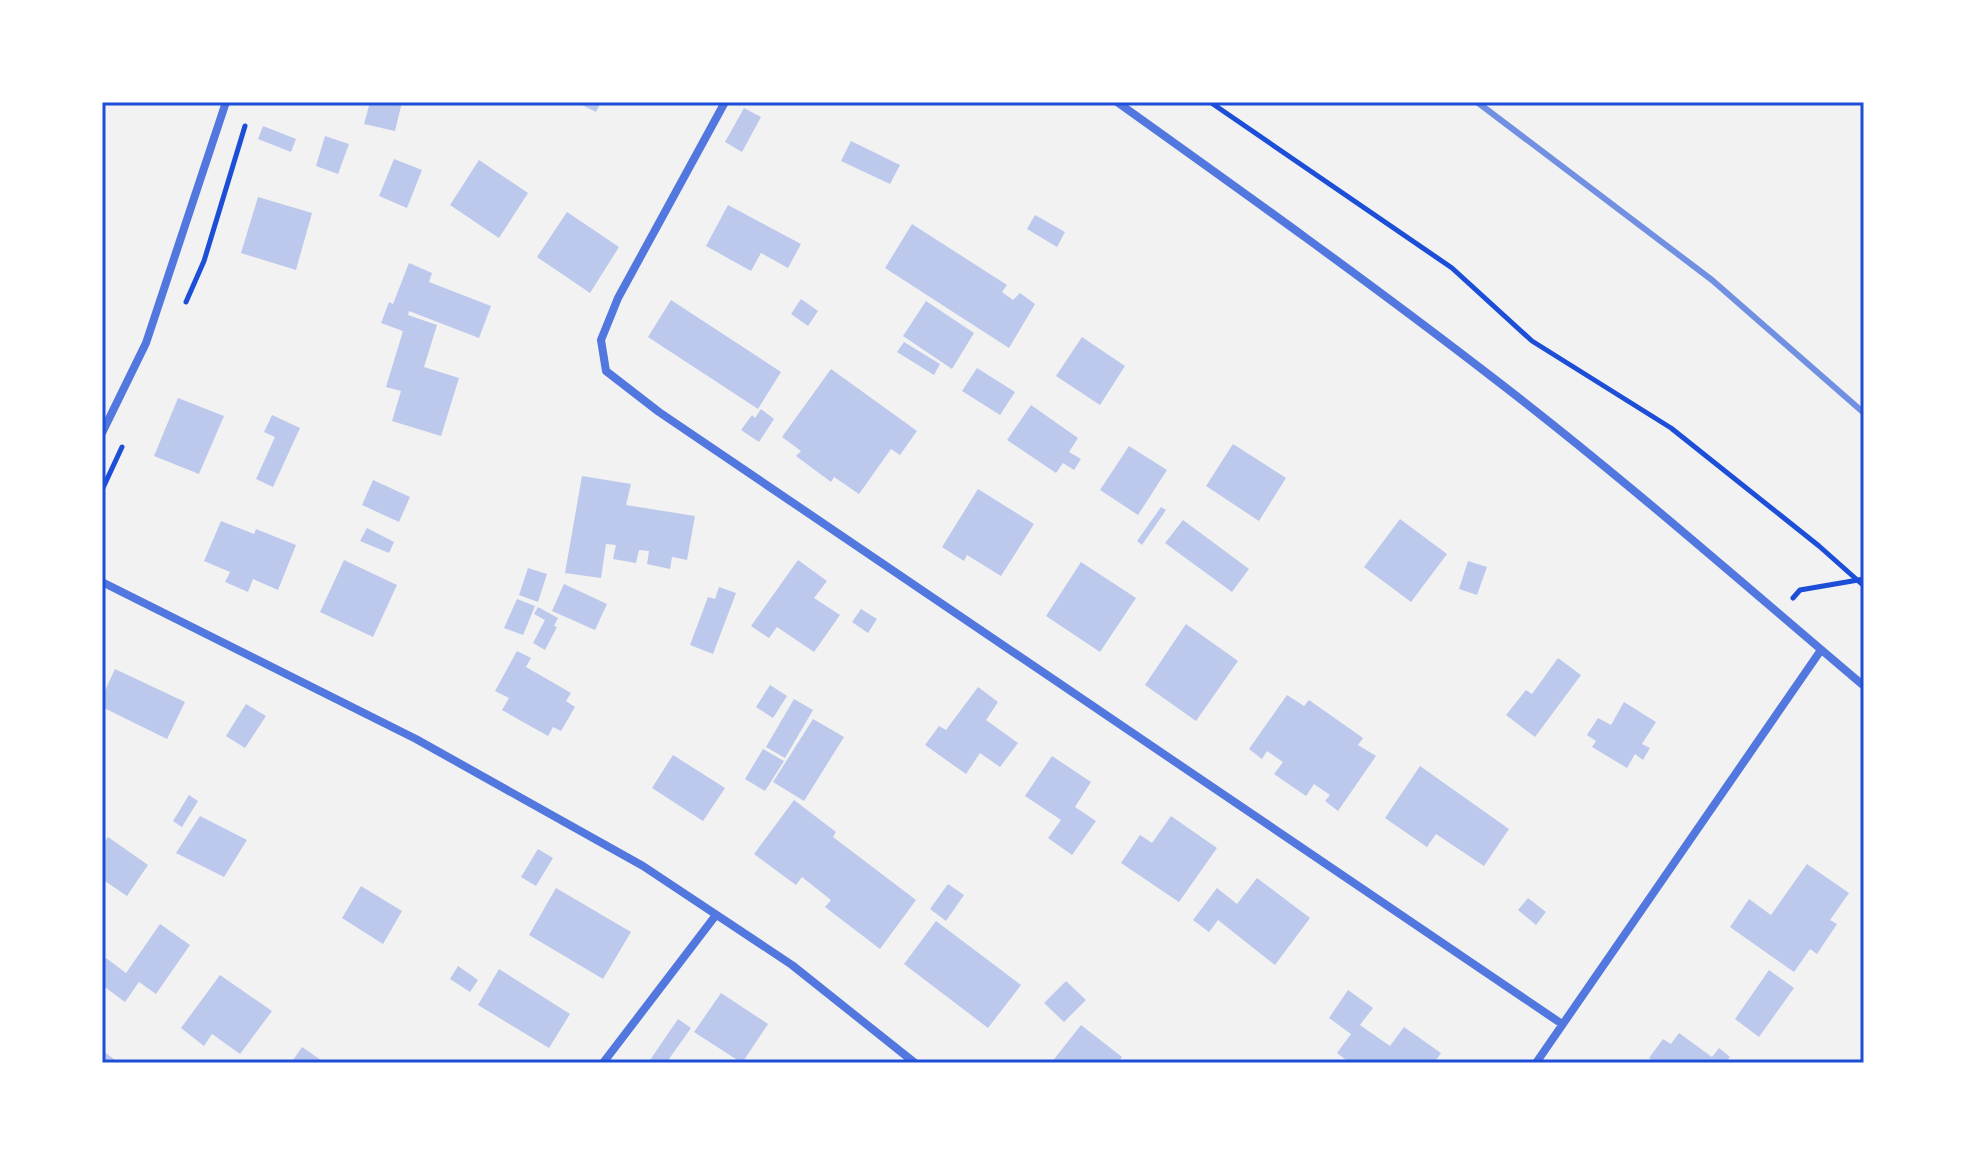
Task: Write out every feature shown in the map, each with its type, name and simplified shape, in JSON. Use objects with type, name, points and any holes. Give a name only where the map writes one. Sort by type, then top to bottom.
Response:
[{"type":"street","points":[[102,433],[146,343],[226,102]]},
{"type":"street","points":[[725,102],[618,298],[601,340],[606,371],[659,412],[1562,1024]]},
{"type":"street","points":[[1117,102],[1269,210],[1493,378],[1637,494],[1864,686]]},
{"type":"street","points":[[102,582],[416,739],[643,866],[792,965],[915,1063]]},
{"type":"street","points":[[1536,1063],[1821,650]]},
{"type":"street","points":[[603,1063],[716,915]]},
{"type":"path","points":[[1210,102],[1452,268],[1532,341],[1671,428],[1861,580],[1864,586]]},
{"type":"path","points":[[1781,615],[1800,590],[1861,580]]},
{"type":"building","points":[[370,102],[402,102],[395,131],[364,124]]},
{"type":"building","points":[[576,102],[601,102],[596,112]]},
{"type":"building","points":[[744,108],[761,117],[742,152],[725,142]]},
{"type":"building","points":[[263,126],[296,139],[291,152],[258,139]]},
{"type":"building","points":[[325,136],[349,144],[338,174],[316,166]]},
{"type":"building","points":[[851,141],[900,165],[890,184],[841,161]]},
{"type":"building","points":[[394,159],[422,170],[407,208],[379,196]]},
{"type":"building","points":[[479,160],[528,193],[499,238],[450,205]]},
{"type":"building","points":[[258,197],[312,213],[296,270],[241,253]]},
{"type":"building","points":[[728,205],[801,244],[788,268],[761,253],[751,271],[706,246]]},
{"type":"building","points":[[567,212],[619,247],[590,293],[537,257]]},
{"type":"building","points":[[1035,215],[1065,232],[1057,247],[1027,229]]},
{"type":"building","points":[[912,224],[1007,285],[1002,292],[1013,300],[1020,293],[1035,304],[1009,348],[885,268]]},
{"type":"building","points":[[409,263],[432,273],[429,282],[491,306],[479,338],[409,311],[408,315],[437,325],[424,367],[459,378],[441,436],[392,421],[401,391],[386,387],[403,331],[381,323],[389,302],[393,304]]},
{"type":"building","points":[[801,299],[818,311],[808,326],[791,314]]},
{"type":"building","points":[[671,300],[781,372],[758,409],[648,337]]},
{"type":"building","points":[[926,301],[974,333],[952,369],[903,336]]},
{"type":"building","points":[[1082,337],[1125,366],[1100,405],[1056,376]]},
{"type":"building","points":[[904,342],[940,364],[934,375],[897,352]]},
{"type":"building","points":[[977,368],[1015,392],[1000,415],[962,391]]},
{"type":"building","points":[[831,369],[917,431],[900,455],[891,449],[859,494],[834,477],[831,482],[796,456],[801,451],[782,437]]},
{"type":"building","points":[[178,398],[224,416],[199,474],[154,456]]},
{"type":"building","points":[[1031,405],[1078,438],[1069,452],[1081,459],[1074,470],[1063,463],[1056,473],[1007,440]]},
{"type":"building","points":[[761,409],[774,419],[759,442],[741,430]]},
{"type":"building","points":[[272,415],[300,428],[273,487],[256,479],[275,437],[264,432]]},
{"type":"building","points":[[1233,444],[1286,478],[1259,521],[1206,486]]},
{"type":"building","points":[[1129,446],[1167,470],[1138,515],[1100,490]]},
{"type":"building","points":[[582,476],[631,484],[626,505],[695,516],[687,560],[672,557],[670,569],[647,564],[649,551],[639,550],[636,563],[613,559],[616,545],[606,544],[601,578],[565,573]]},
{"type":"building","points":[[373,480],[410,497],[399,522],[362,505]]},
{"type":"building","points":[[978,489],[1034,524],[1001,576],[967,555],[964,561],[942,547]]},
{"type":"building","points":[[1161,507],[1166,510],[1142,545],[1137,541]]},
{"type":"building","points":[[1400,519],[1447,554],[1411,602],[1364,567]]},
{"type":"building","points":[[1183,520],[1249,569],[1232,592],[1165,543]]},
{"type":"building","points":[[221,521],[254,534],[256,529],[296,545],[278,590],[253,579],[248,592],[225,582],[230,572],[204,561]]},
{"type":"building","points":[[367,528],[394,542],[389,553],[360,541]]},
{"type":"building","points":[[344,560],[397,585],[373,637],[320,612]]},
{"type":"building","points":[[798,560],[827,581],[814,598],[840,615],[814,652],[777,627],[769,638],[751,626]]},
{"type":"building","points":[[1468,561],[1487,567],[1477,595],[1459,589]]},
{"type":"building","points":[[1081,562],[1136,598],[1100,652],[1046,616]]},
{"type":"building","points":[[528,568],[547,574],[538,602],[519,595]]},
{"type":"building","points":[[564,584],[607,604],[595,630],[552,611]]},
{"type":"building","points":[[719,587],[736,593],[713,654],[690,645],[708,597],[715,599]]},
{"type":"building","points":[[517,599],[535,606],[523,635],[504,628]]},
{"type":"building","points":[[538,607],[558,618],[554,626],[557,627],[545,650],[533,643],[545,620],[534,614]]},
{"type":"building","points":[[861,609],[877,619],[868,633],[852,622]]},
{"type":"building","points":[[1186,624],[1238,661],[1196,721],[1145,685]]},
{"type":"building","points":[[517,651],[531,658],[526,667],[571,693],[566,701],[575,707],[561,731],[553,727],[548,736],[502,710],[509,698],[495,691]]},
{"type":"building","points":[[1558,658],[1581,675],[1535,737],[1506,715],[1526,690],[1532,694]]},
{"type":"building","points":[[115,669],[185,702],[167,739],[102,707],[102,697]]},
{"type":"building","points":[[770,685],[787,696],[773,718],[756,707]]},
{"type":"building","points":[[978,687],[998,702],[986,720],[1018,743],[1000,767],[980,753],[966,774],[925,745],[939,726],[946,730]]},
{"type":"building","points":[[1287,695],[1304,706],[1309,700],[1363,738],[1358,745],[1376,756],[1338,811],[1325,801],[1330,795],[1314,784],[1306,796],[1274,774],[1283,762],[1267,751],[1262,759],[1249,749]]},
{"type":"building","points":[[794,699],[813,710],[785,758],[766,747]]},
{"type":"building","points":[[1624,702],[1656,722],[1642,744],[1650,748],[1643,760],[1635,754],[1627,768],[1592,747],[1596,741],[1587,735],[1598,718],[1611,725]]},
{"type":"building","points":[[246,704],[266,716],[245,748],[226,736]]},
{"type":"building","points":[[813,719],[844,737],[804,801],[773,782]]},
{"type":"building","points":[[763,749],[784,761],[765,791],[745,779]]},
{"type":"building","points":[[673,755],[725,788],[703,821],[652,788]]},
{"type":"building","points":[[1052,756],[1091,782],[1075,807],[1096,821],[1072,855],[1048,838],[1061,820],[1025,796]]},
{"type":"building","points":[[1420,766],[1509,829],[1484,866],[1436,834],[1427,847],[1385,818]]},
{"type":"building","points":[[189,795],[198,801],[182,827],[173,821]]},
{"type":"building","points":[[794,800],[836,832],[833,837],[916,900],[880,949],[825,907],[831,900],[802,877],[796,885],[754,854]]},
{"type":"building","points":[[200,816],[247,840],[224,877],[176,853]]},
{"type":"building","points":[[1171,816],[1217,848],[1179,902],[1121,863],[1140,835],[1152,843]]},
{"type":"building","points":[[108,837],[148,865],[127,896],[102,879],[102,846]]},
{"type":"building","points":[[538,849],[553,858],[536,886],[521,877]]},
{"type":"building","points":[[1807,864],[1849,893],[1830,920],[1837,924],[1817,954],[1810,949],[1794,972],[1730,927],[1749,899],[1771,915]]},
{"type":"building","points":[[1257,878],[1310,918],[1275,965],[1218,920],[1209,932],[1193,920],[1217,888],[1237,904]]},
{"type":"building","points":[[948,884],[964,895],[946,921],[930,909]]},
{"type":"building","points":[[361,886],[402,911],[383,944],[342,918]]},
{"type":"building","points":[[556,888],[631,932],[603,979],[529,935]]},
{"type":"building","points":[[1528,898],[1546,912],[1536,925],[1518,910]]},
{"type":"building","points":[[936,921],[1021,985],[988,1028],[904,964]]},
{"type":"building","points":[[160,924],[190,945],[156,994],[139,982],[125,1002],[102,985],[102,963],[106,958],[126,973]]},
{"type":"building","points":[[458,966],[478,980],[470,992],[450,979]]},
{"type":"building","points":[[499,969],[570,1014],[549,1048],[478,1005]]},
{"type":"building","points":[[1769,970],[1794,988],[1759,1037],[1735,1019]]},
{"type":"building","points":[[220,975],[272,1011],[240,1054],[212,1034],[204,1046],[181,1028]]},
{"type":"building","points":[[1066,981],[1086,1000],[1064,1022],[1044,1003]]},
{"type":"building","points":[[1348,990],[1373,1008],[1360,1025],[1390,1046],[1404,1027],[1441,1053],[1434,1063],[1350,1063],[1337,1053],[1351,1034],[1329,1018]]},
{"type":"building","points":[[721,993],[768,1024],[742,1063],[694,1032]]},
{"type":"building","points":[[678,1019],[691,1028],[669,1059],[675,1063],[648,1063]]},
{"type":"building","points":[[1081,1025],[1122,1057],[1118,1063],[1051,1063]]},
{"type":"building","points":[[1679,1033],[1712,1057],[1719,1048],[1730,1057],[1725,1063],[1655,1063],[1649,1058],[1663,1039],[1671,1044]]},
{"type":"building","points":[[302,1047],[325,1063],[291,1063]]},
{"type":"building","points":[[102,1050],[119,1063],[102,1063]]},
{"type":"railway","points":[[1477,102],[1712,280],[1864,413]]}]
